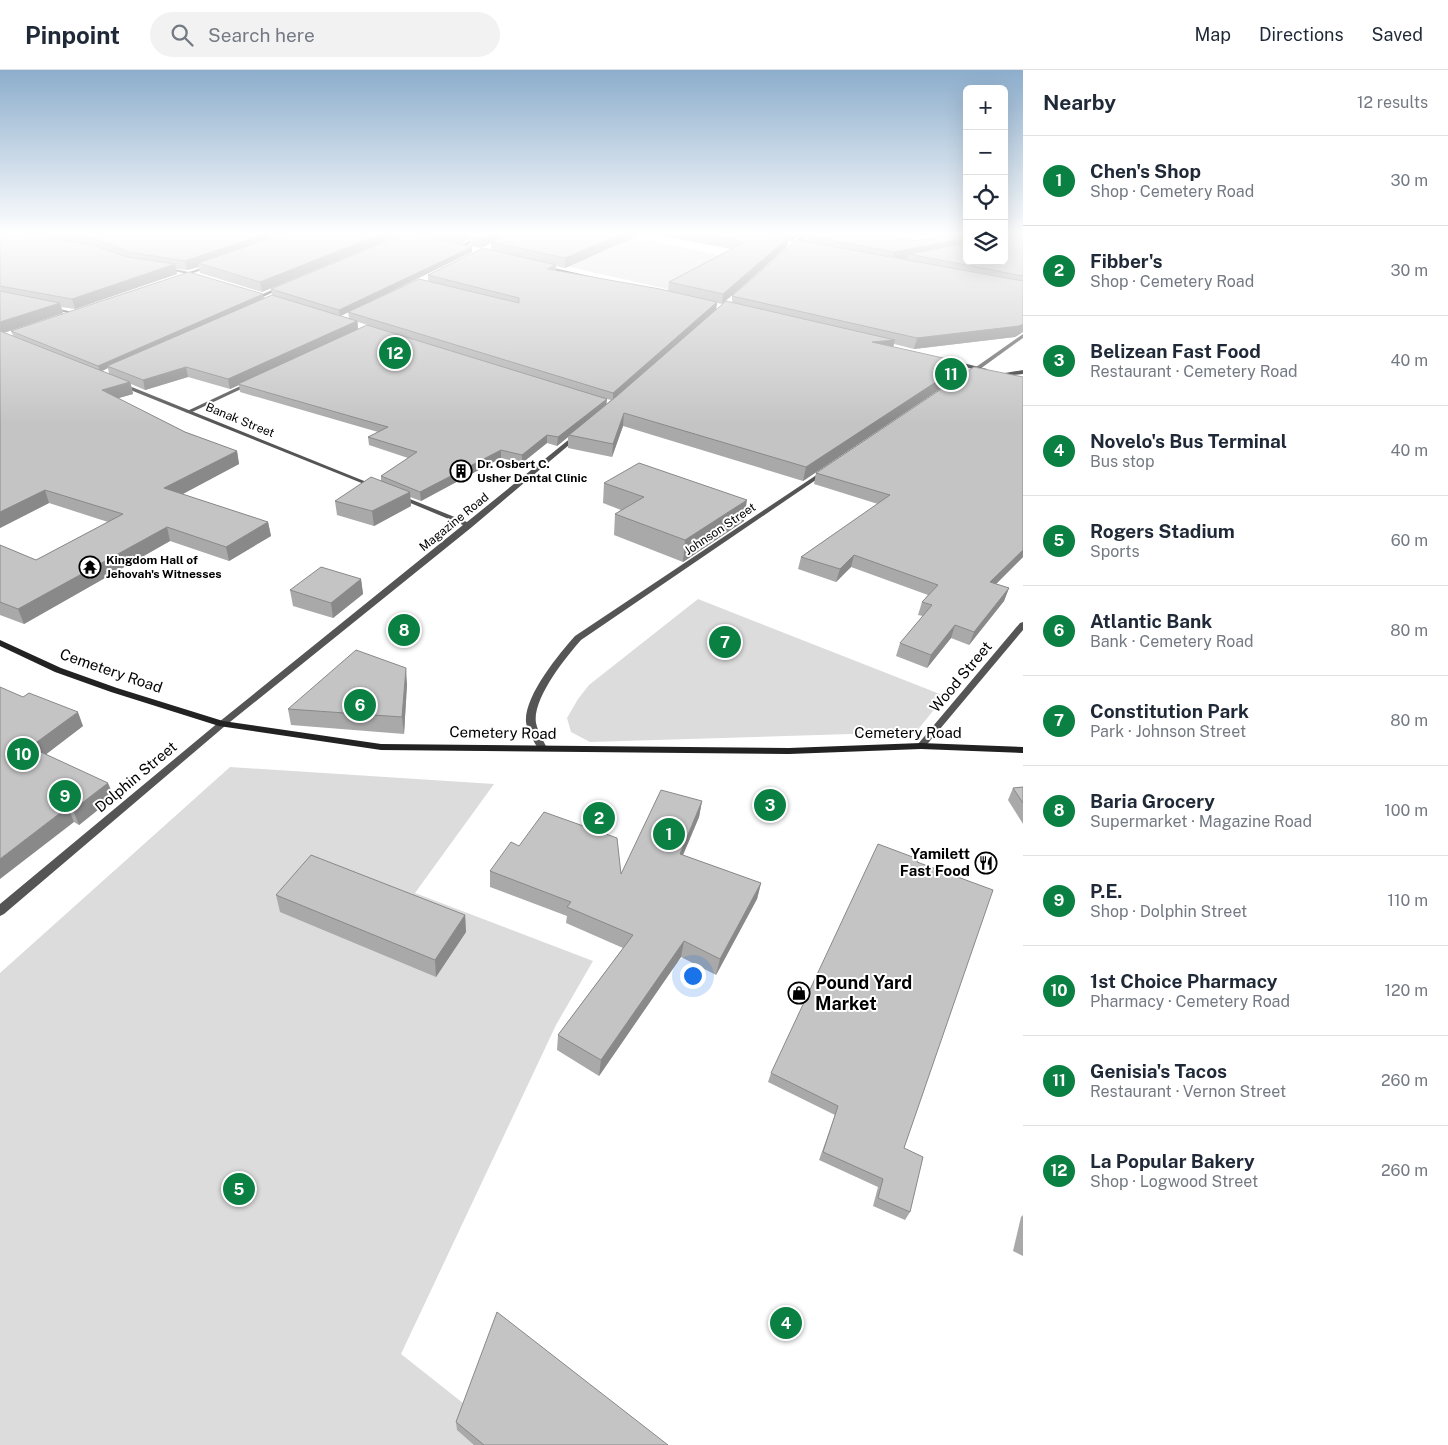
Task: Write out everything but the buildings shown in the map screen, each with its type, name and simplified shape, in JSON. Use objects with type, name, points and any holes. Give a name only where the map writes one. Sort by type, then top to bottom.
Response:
[{"type":"main road","points":[[940,360],[1023,378]]},
{"type":"main road","points":[[1002,374],[1023,372]]},
{"type":"main road","name":"Cemetery Road","points":[[0,643],[58,670],[222,724],[381,747],[789,751],[921,746],[1023,750]]},
{"type":"street","points":[[262,296],[273,299]]},
{"type":"street","points":[[46,307],[74,313]]},
{"type":"street","points":[[65,316],[83,310]]},
{"type":"street","points":[[966,377],[1023,336]]},
{"type":"street","points":[[188,412],[260,378]]},
{"type":"street","name":"Banak Street","points":[[116,382],[380,489]]},
{"type":"street","name":"Magazine Road","points":[[222,724],[584,430]]},
{"type":"street","name":"Johnson Street","points":[[542,748],[531,720],[542,687],[561,658],[578,638],[834,466]]},
{"type":"street","points":[[389,492],[468,525]]},
{"type":"street","name":"Wood Street","points":[[921,746],[1023,625]]},
{"type":"street","name":"Dolphin Street","points":[[0,911],[222,724]]},
{"type":"shaded area","points":[[698,599],[945,696],[916,732],[590,742],[571,732],[567,718],[589,685]]},
{"type":"shaded area","points":[[230,767],[494,784],[415,893],[593,961],[556,1025],[401,1354],[516,1445],[0,1445],[0,973]]},
{"type":"place","name":"La Popular Bakery","points":[[395,353]]},
{"type":"place","name":"Genisia's Tacos","points":[[951,374]]},
{"type":"place","name":"Dr. Osbert C. Usher Dental Clinic","points":[[461,471]]},
{"type":"place","name":"Kingdom Hall of Jehovah's Witnesses","points":[[90,567]]},
{"type":"place","name":"Baria Grocery","points":[[404,630]]},
{"type":"place","name":"Constitution Park","points":[[725,642]]},
{"type":"place","name":"Atlantic Bank","points":[[360,705]]},
{"type":"place","name":"1st Choice Pharmacy","points":[[23,754]]},
{"type":"place","name":"P.E.","points":[[65,796]]},
{"type":"place","name":"Belizean Fast Food","points":[[770,805]]},
{"type":"place","name":"Fibber's","points":[[599,818]]},
{"type":"place","name":"Chen's Shop","points":[[669,834]]},
{"type":"place","name":"Yamilett Fast Food","points":[[986,863]]},
{"type":"place","name":"Pound Yard Market","points":[[799,993]]},
{"type":"place","name":"Rogers Stadium","points":[[239,1189]]},
{"type":"place","name":"Novelo's Bus Terminal","points":[[786,1323]]}]
